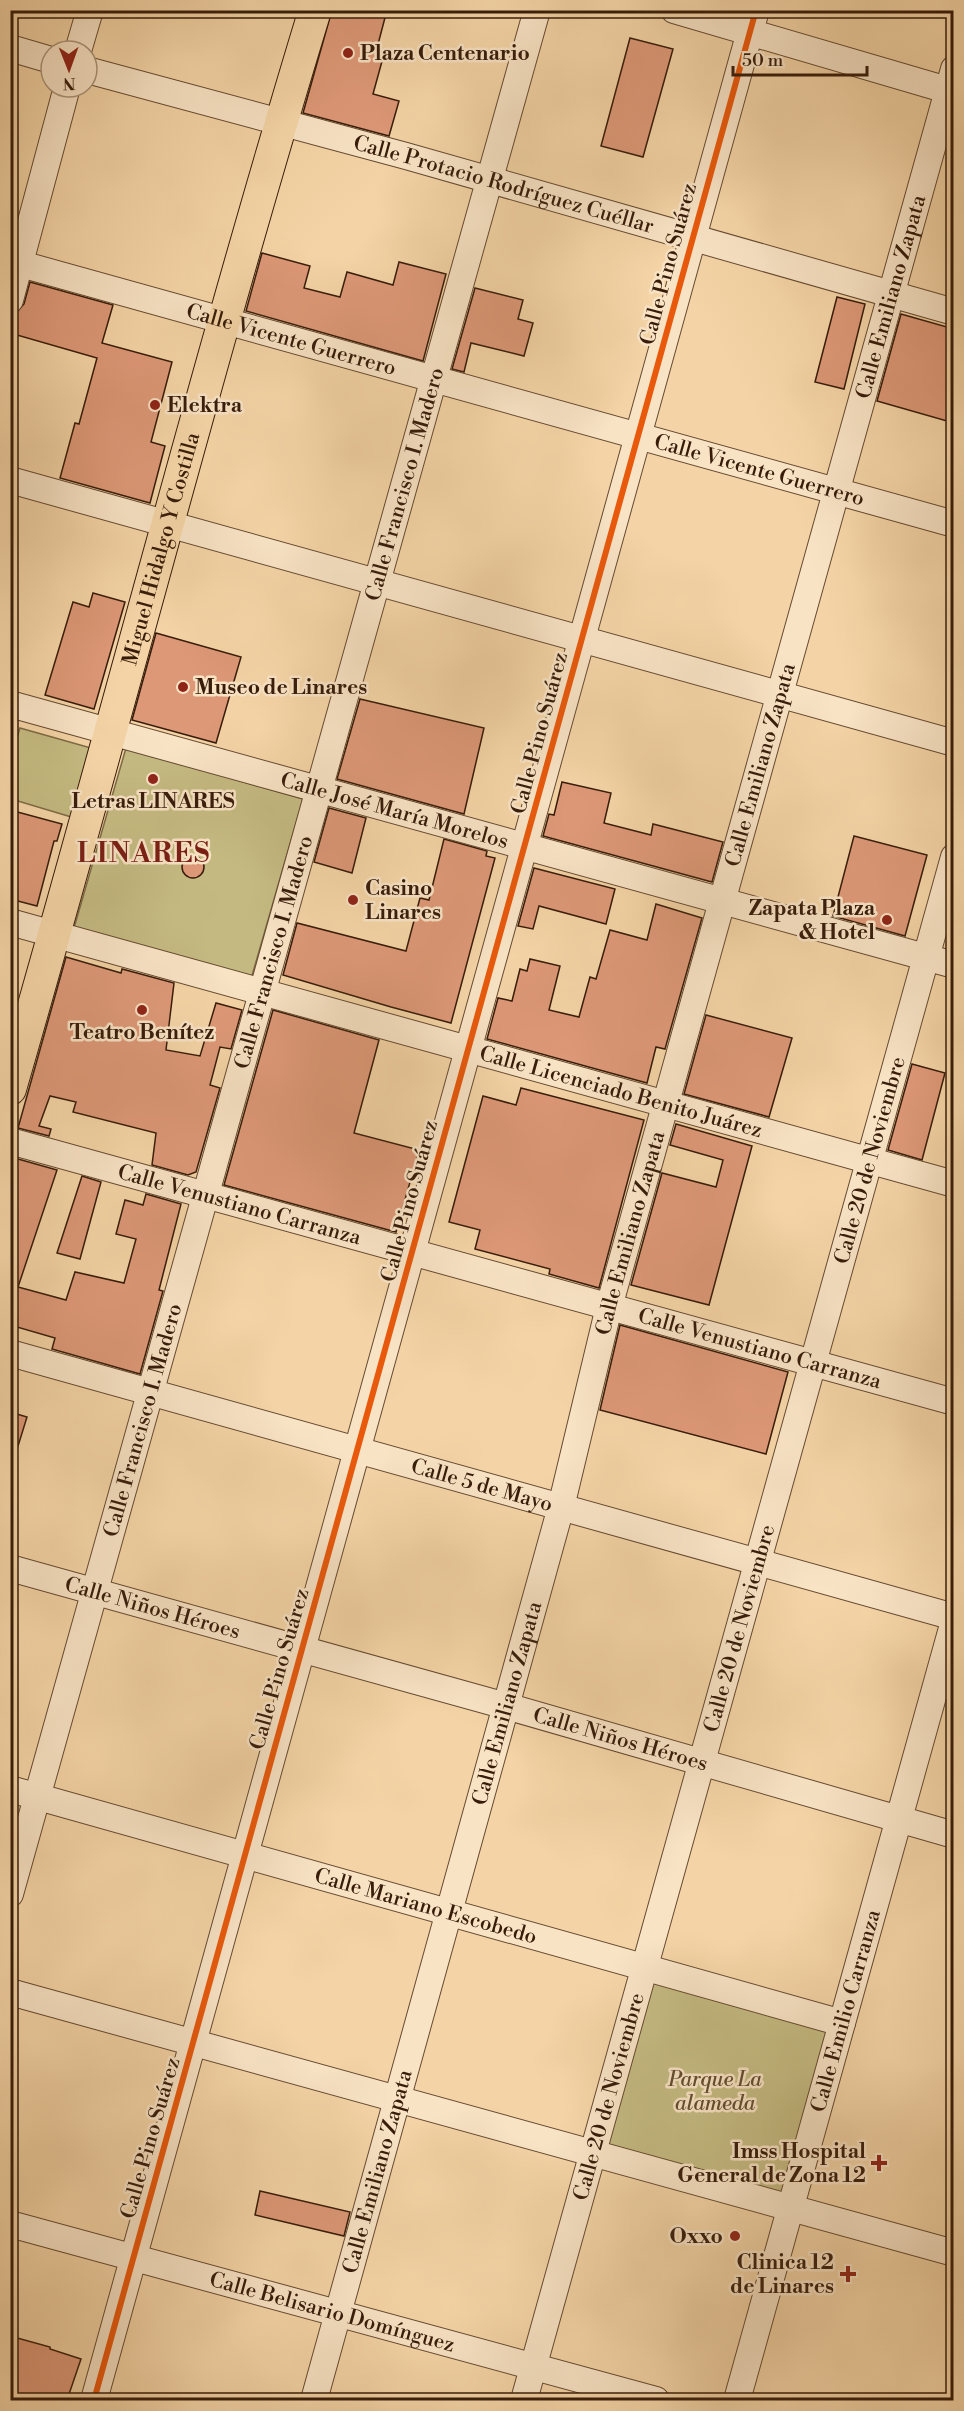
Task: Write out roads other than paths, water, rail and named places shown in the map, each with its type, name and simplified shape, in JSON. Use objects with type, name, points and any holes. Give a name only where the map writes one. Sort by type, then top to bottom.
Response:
[{"type":"main road","name":"Miguel Hidalgo Y Costilla","points":[[10,1089],[112,733],[224,322],[315,10]]},
{"type":"street","points":[[82,39],[90,10]]},
{"type":"street","name":"Calle Francisco I. Madero","points":[[10,1894],[537,10]]},
{"type":"street","points":[[674,10],[753,21],[952,84]]},
{"type":"street","name":"Calle Pino Suárez","points":[[94,2400],[753,21]]},
{"type":"street","points":[[10,48],[39,56]]},
{"type":"street","name":"Calle Protacio Rodríguez Cuéllar","points":[[99,73],[489,179],[954,312]]},
{"type":"street","name":"Calle Emiliano Zapata","points":[[315,2400],[561,1507],[609,1307],[779,693],[952,84]]},
{"type":"street","points":[[10,300],[16,263],[64,99]]},
{"type":"street","name":"Calle Vicente Guerrero","points":[[16,263],[954,524]]},
{"type":"street","points":[[10,480],[954,743]]},
{"type":"street","name":"Calle José María Morelos","points":[[10,704],[954,965]]},
{"type":"street","name":"Calle 20 de Noviembre","points":[[524,2400],[954,857]]},
{"type":"street","name":"Calle Licenciado Benito Juárez","points":[[10,922],[954,1184]]},
{"type":"street","name":"Calle Venustiano Carranza","points":[[10,1141],[954,1402]]},
{"type":"street","name":"Calle 5 de Mayo","points":[[10,1353],[954,1619]]},
{"type":"street","name":"Calle Niños Héroes","points":[[10,1568],[302,1648],[954,1835]]},
{"type":"street","name":"Calle Emilio Carranza","points":[[736,2400],[954,1619]]},
{"type":"street","name":"Calle Mariano Escobedo","points":[[10,1789],[842,2022]]},
{"type":"street","points":[[10,1992],[954,2253]]},
{"type":"street","name":"Calle Belisario Domínguez","points":[[10,2224],[656,2400]]},
{"type":"place","name":"Plaza Centenario","points":[[348,53]]},
{"type":"place","name":"Elektra","points":[[155,405]]},
{"type":"place","name":"Museo de Linares","points":[[183,687]]},
{"type":"place","name":"Letras LINARES","points":[[153,779]]},
{"type":"place","name":"Casino Linares","points":[[353,900]]},
{"type":"place","name":"Zapata Plaza & Hotel","points":[[887,920]]},
{"type":"place","name":"Teatro Benítez","points":[[142,1010]]},
{"type":"place","name":"Imss Hospital General de Zona 12","points":[[879,2163]]},
{"type":"place","name":"Oxxo","points":[[735,2236]]},
{"type":"place","name":"Clinica 12 de Linares","points":[[848,2274]]},
{"type":"district","name":"LINARES","points":[[144,853]]},
{"type":"park label","name":"Parque La alameda","points":[[715,2091]]}]
